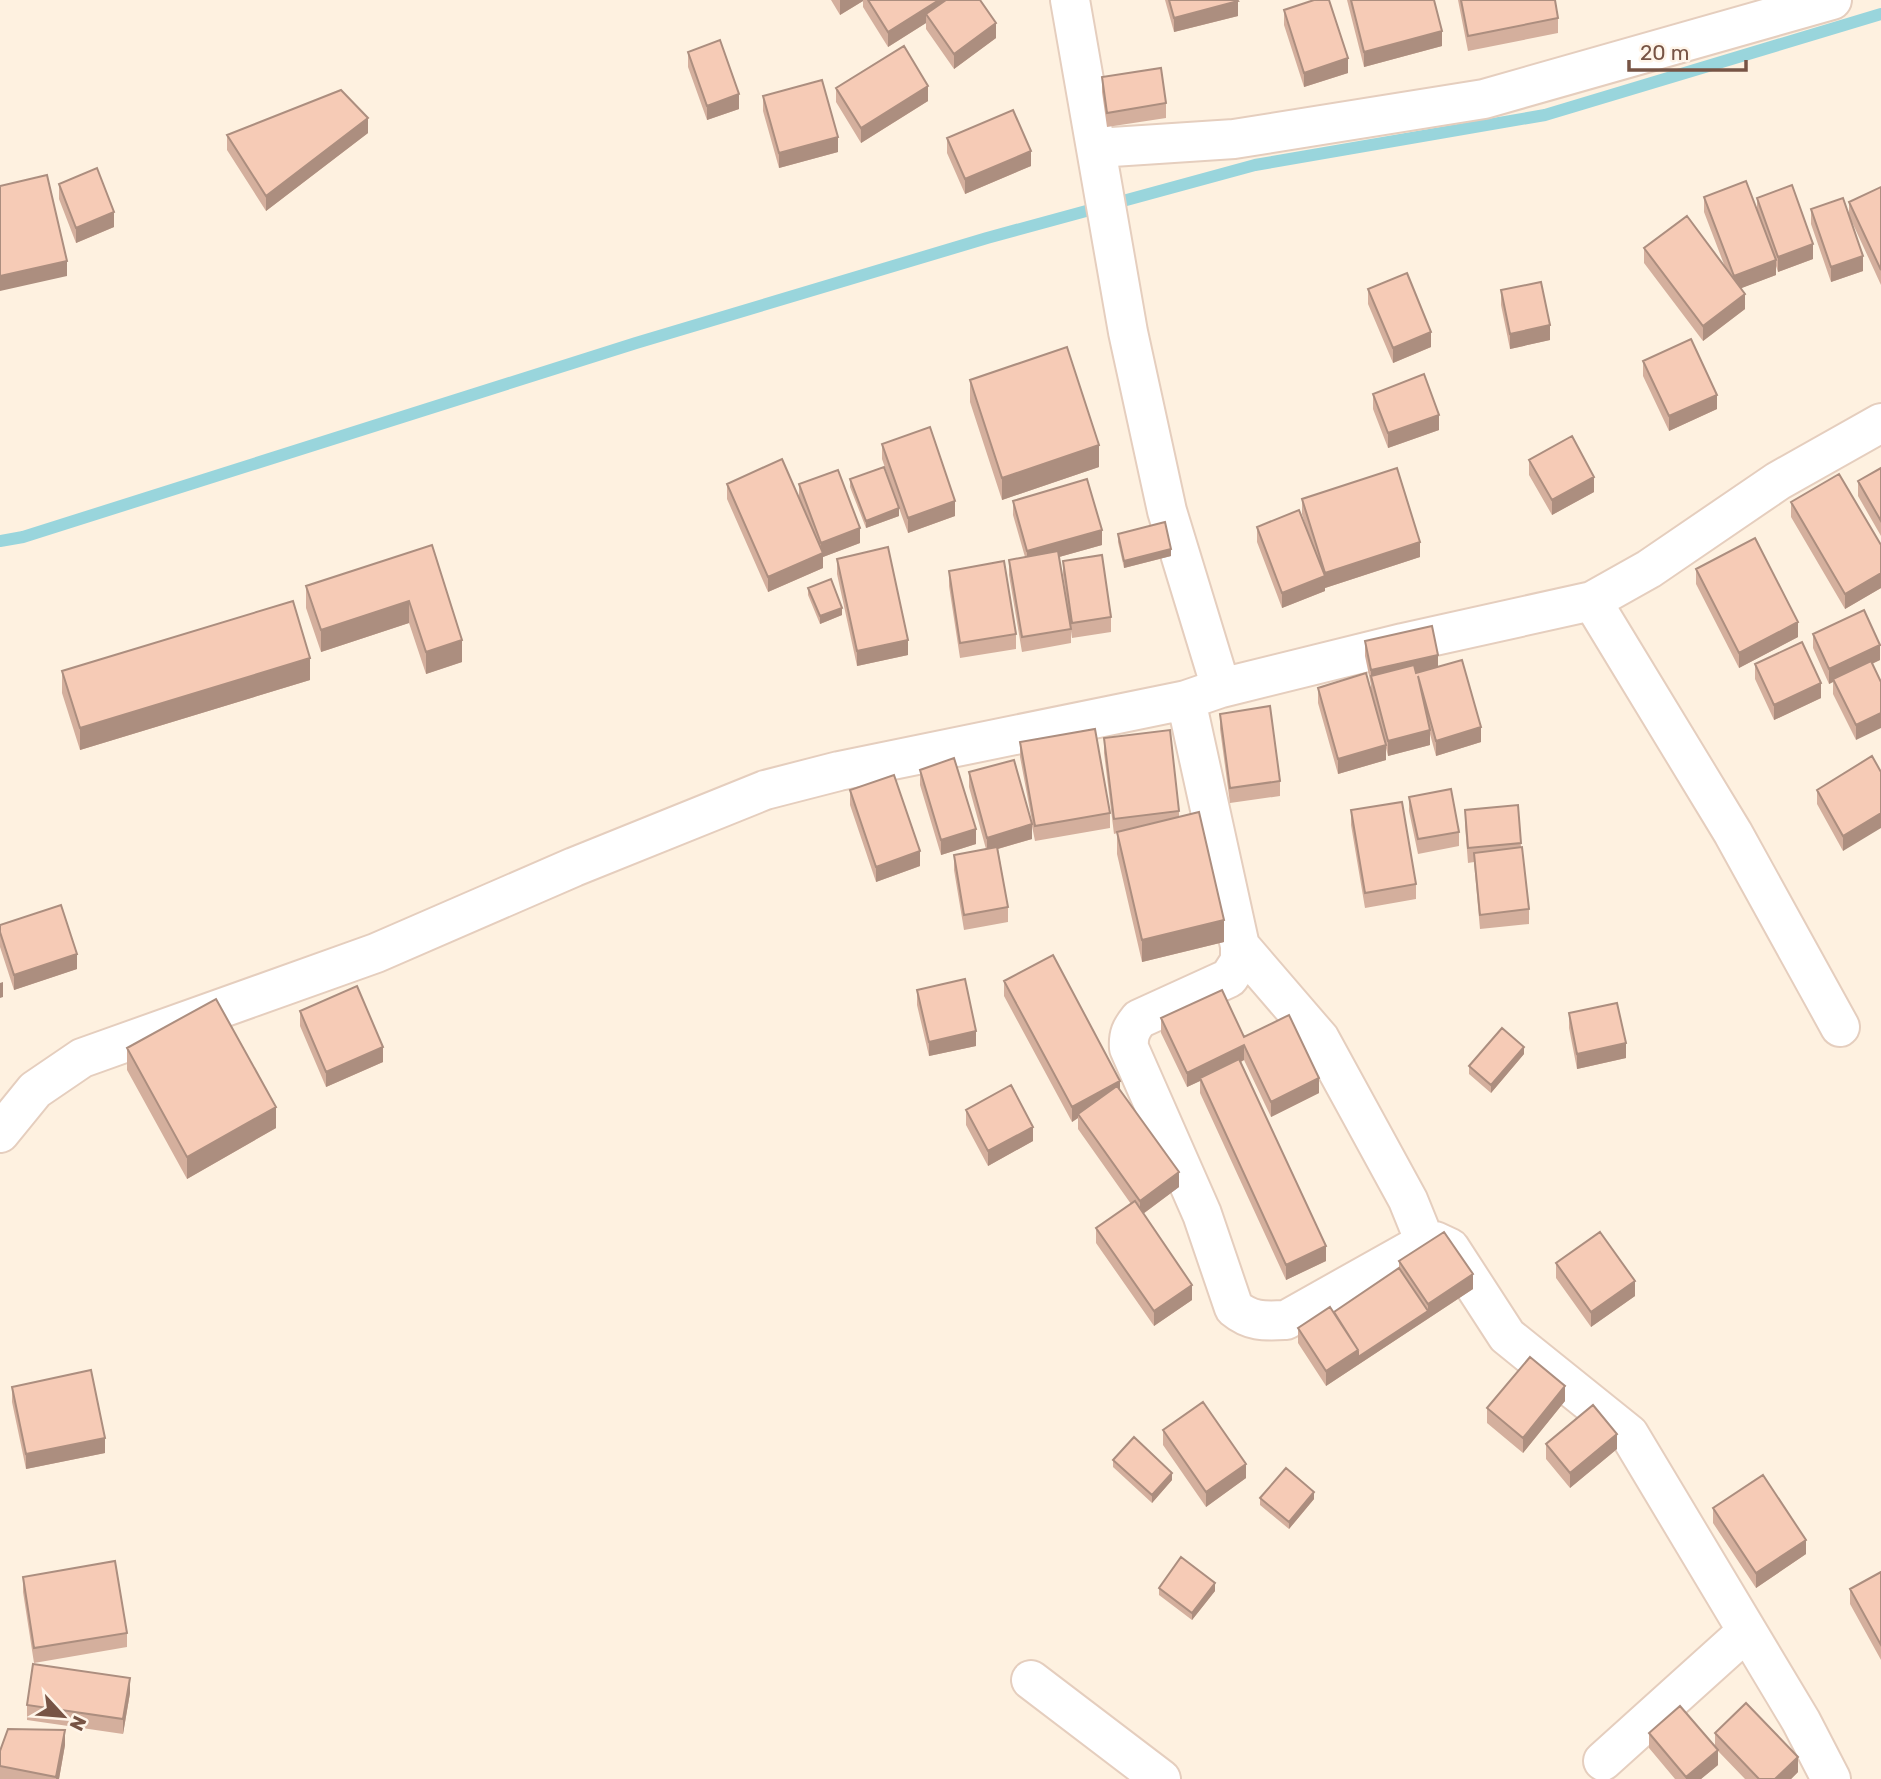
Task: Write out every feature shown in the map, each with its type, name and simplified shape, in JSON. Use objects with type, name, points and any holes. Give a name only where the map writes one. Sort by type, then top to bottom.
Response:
[{"type":"street","points":[[1070,0],[1128,331],[1203,694],[1240,946],[1240,961],[1229,978],[1139,1019],[1130,1030],[1129,1048],[1202,1214],[1234,1308],[1245,1317],[1260,1322],[1286,1320],[1425,1242],[1442,1242],[1450,1248],[1507,1336],[1629,1434],[1675,1513],[1701,1551],[1745,1633],[1801,1721],[1831,1779]]},
{"type":"street","points":[[1099,161],[1484,99],[1832,0]]},
{"type":"street","points":[[0,1133],[35,1090],[82,1058],[376,953],[575,867],[765,790],[839,771],[1203,694],[1592,601],[1650,569],[1778,481],[1881,423]]},
{"type":"street","points":[[1592,601],[1733,833],[1840,1027]]},
{"type":"street","points":[[1240,946],[1320,1039],[1408,1200],[1425,1242]]},
{"type":"street","points":[[1603,1761],[1745,1633]]},
{"type":"street","points":[[1031,1680],[1161,1779]]},
{"type":"building","points":[[868,0],[939,0],[888,32]]},
{"type":"building","points":[[946,0],[980,0],[996,23],[954,54],[926,14]]},
{"type":"building","points":[[1169,0],[1237,0],[1238,1],[1174,18]]},
{"type":"building","points":[[1314,0],[1329,0],[1348,58],[1304,73],[1284,10]]},
{"type":"building","points":[[1351,0],[1434,0],[1442,31],[1364,52]]},
{"type":"building","points":[[1461,0],[1555,0],[1558,18],[1468,36]]},
{"type":"building","points":[[720,40],[739,94],[707,106],[688,52]]},
{"type":"building","points":[[904,46],[928,86],[861,128],[836,88]]},
{"type":"building","points":[[1161,68],[1166,103],[1107,113],[1102,77]]},
{"type":"building","points":[[822,80],[838,137],[779,153],[763,96]]},
{"type":"building","points":[[341,90],[368,118],[266,196],[227,135]]},
{"type":"building","points":[[1013,110],[1031,151],[965,179],[947,138]]},
{"type":"building","points":[[97,168],[114,212],[76,228],[59,184]]},
{"type":"building","points":[[47,175],[67,261],[0,276],[0,186]]},
{"type":"building","points":[[1746,181],[1776,260],[1734,276],[1704,197]]},
{"type":"building","points":[[1792,185],[1813,244],[1778,257],[1757,198]]},
{"type":"building","points":[[1881,187],[1881,270],[1849,202]]},
{"type":"building","points":[[1843,198],[1863,256],[1831,267],[1811,209]]},
{"type":"building","points":[[1687,216],[1745,294],[1703,326],[1644,248]]},
{"type":"building","points":[[1407,273],[1431,332],[1393,348],[1368,289]]},
{"type":"building","points":[[1541,282],[1550,325],[1510,334],[1501,290]]},
{"type":"building","points":[[1691,339],[1717,395],[1669,416],[1643,361]]},
{"type":"building","points":[[1067,347],[1099,445],[1002,478],[970,380]]},
{"type":"building","points":[[1424,374],[1439,415],[1388,433],[1373,394]]},
{"type":"building","points":[[930,427],[955,501],[908,518],[882,444]]},
{"type":"building","points":[[1572,436],[1594,477],[1552,500],[1529,460]]},
{"type":"building","points":[[782,459],[823,553],[768,577],[727,484]]},
{"type":"building","points":[[884,467],[899,508],[866,521],[850,479]]},
{"type":"building","points":[[1397,468],[1420,542],[1325,573],[1302,499]]},
{"type":"building","points":[[1881,468],[1881,521],[1858,481]]},
{"type":"building","points":[[838,470],[860,528],[821,543],[799,484]]},
{"type":"building","points":[[1839,474],[1881,545],[1881,573],[1845,594],[1791,502]]},
{"type":"building","points":[[1087,479],[1102,530],[1027,551],[1013,501]]},
{"type":"building","points":[[1299,510],[1325,576],[1282,593],[1257,527]]},
{"type":"building","points":[[1165,522],[1171,549],[1124,561],[1118,534]]},
{"type":"building","points":[[1755,538],[1798,622],[1739,653],[1696,569]]},
{"type":"building","points":[[432,545],[462,640],[426,652],[409,601],[321,630],[306,586]]},
{"type":"building","points":[[888,547],[908,640],[857,651],[837,559]]},
{"type":"building","points":[[1058,551],[1071,629],[1022,637],[1009,560]]},
{"type":"building","points":[[1102,555],[1111,617],[1072,623],[1063,561]]},
{"type":"building","points":[[1004,561],[1016,634],[960,643],[949,571]]},
{"type":"building","points":[[831,579],[842,608],[820,616],[808,588]]},
{"type":"building","points":[[293,601],[310,658],[80,728],[62,671]]},
{"type":"building","points":[[1864,610],[1880,645],[1829,669],[1813,634]]},
{"type":"building","points":[[1432,626],[1438,655],[1371,670],[1365,641]]},
{"type":"building","points":[[1802,642],[1821,683],[1774,705],[1755,664]]},
{"type":"building","points":[[1462,660],[1481,727],[1436,741],[1418,676],[1430,730],[1388,741],[1371,676],[1414,665],[1416,673]]},
{"type":"building","points":[[1871,661],[1881,682],[1881,713],[1856,725],[1833,679]]},
{"type":"building","points":[[1366,673],[1386,745],[1338,759],[1318,688]]},
{"type":"building","points":[[1270,706],[1280,781],[1230,788],[1220,714]]},
{"type":"building","points":[[1095,729],[1110,813],[1035,826],[1020,742]]},
{"type":"building","points":[[1170,730],[1179,811],[1114,819],[1104,738]]},
{"type":"building","points":[[1872,756],[1881,772],[1881,813],[1843,836],[1817,790]]},
{"type":"building","points":[[954,758],[976,829],[941,840],[920,770]]},
{"type":"building","points":[[1014,760],[1032,824],[987,838],[969,772]]},
{"type":"building","points":[[894,775],[920,851],[876,867],[850,790]]},
{"type":"building","points":[[1451,789],[1459,832],[1418,839],[1409,797]]},
{"type":"building","points":[[1402,802],[1416,884],[1365,893],[1351,810]]},
{"type":"building","points":[[1518,805],[1521,843],[1468,848],[1465,810]]},
{"type":"building","points":[[1199,812],[1224,920],[1142,940],[1117,832]]},
{"type":"building","points":[[997,847],[1008,907],[964,915],[954,855]]},
{"type":"building","points":[[1522,847],[1529,909],[1480,915],[1474,853]]},
{"type":"building","points":[[61,905],[77,954],[14,975],[0,925]]},
{"type":"building","points":[[1053,955],[1120,1081],[1072,1107],[1004,981]]},
{"type":"building","points":[[965,979],[976,1031],[929,1042],[917,990]]},
{"type":"building","points":[[357,986],[383,1047],[326,1072],[300,1011]]},
{"type":"building","points":[[1222,990],[1244,1037],[1289,1015],[1319,1078],[1271,1102],[1244,1045],[1187,1073],[1161,1018]]},
{"type":"building","points":[[216,999],[276,1107],[187,1157],[127,1048]]},
{"type":"building","points":[[1617,1003],[1626,1043],[1577,1054],[1569,1013]]},
{"type":"building","points":[[1502,1028],[1524,1047],[1491,1085],[1469,1066]]},
{"type":"building","points":[[1239,1059],[1326,1246],[1286,1265],[1200,1078]]},
{"type":"building","points":[[1011,1085],[1033,1127],[988,1151],[966,1110]]},
{"type":"building","points":[[1117,1086],[1179,1172],[1140,1201],[1078,1114]]},
{"type":"building","points":[[1135,1201],[1192,1285],[1154,1311],[1096,1228]]},
{"type":"building","points":[[1444,1232],[1473,1274],[1428,1304],[1399,1261]]},
{"type":"building","points":[[1600,1232],[1635,1281],[1591,1312],[1556,1263]]},
{"type":"building","points":[[1399,1268],[1428,1311],[1358,1357],[1358,1350],[1334,1312]]},
{"type":"building","points":[[1330,1307],[1358,1350],[1326,1371],[1298,1328]]},
{"type":"building","points":[[1530,1357],[1565,1386],[1523,1438],[1487,1408]]},
{"type":"building","points":[[91,1370],[105,1438],[26,1454],[12,1387]]},
{"type":"building","points":[[1203,1402],[1246,1464],[1206,1492],[1163,1430]]},
{"type":"building","points":[[1593,1405],[1617,1434],[1570,1473],[1546,1444]]},
{"type":"building","points":[[1134,1437],[1172,1473],[1152,1495],[1113,1460]]},
{"type":"building","points":[[1286,1468],[1314,1492],[1289,1522],[1260,1498]]},
{"type":"building","points":[[1763,1475],[1806,1540],[1756,1573],[1713,1508]]},
{"type":"building","points":[[1181,1557],[1215,1583],[1192,1613],[1159,1588]]},
{"type":"building","points":[[115,1561],[127,1633],[34,1648],[23,1577]]},
{"type":"building","points":[[1881,1572],[1881,1645],[1850,1589]]},
{"type":"building","points":[[33,1664],[130,1678],[123,1719],[27,1705]]},
{"type":"building","points":[[1746,1703],[1798,1757],[1775,1779],[1759,1779],[1715,1733]]},
{"type":"building","points":[[1680,1706],[1718,1750],[1686,1777],[1649,1733]]},
{"type":"building","points":[[8,1729],[65,1730],[56,1777],[0,1766],[0,1751]]},
{"type":"waterway","points":[[0,541],[23,537],[636,343],[987,238],[1255,165],[1545,115],[1881,14]]}]
